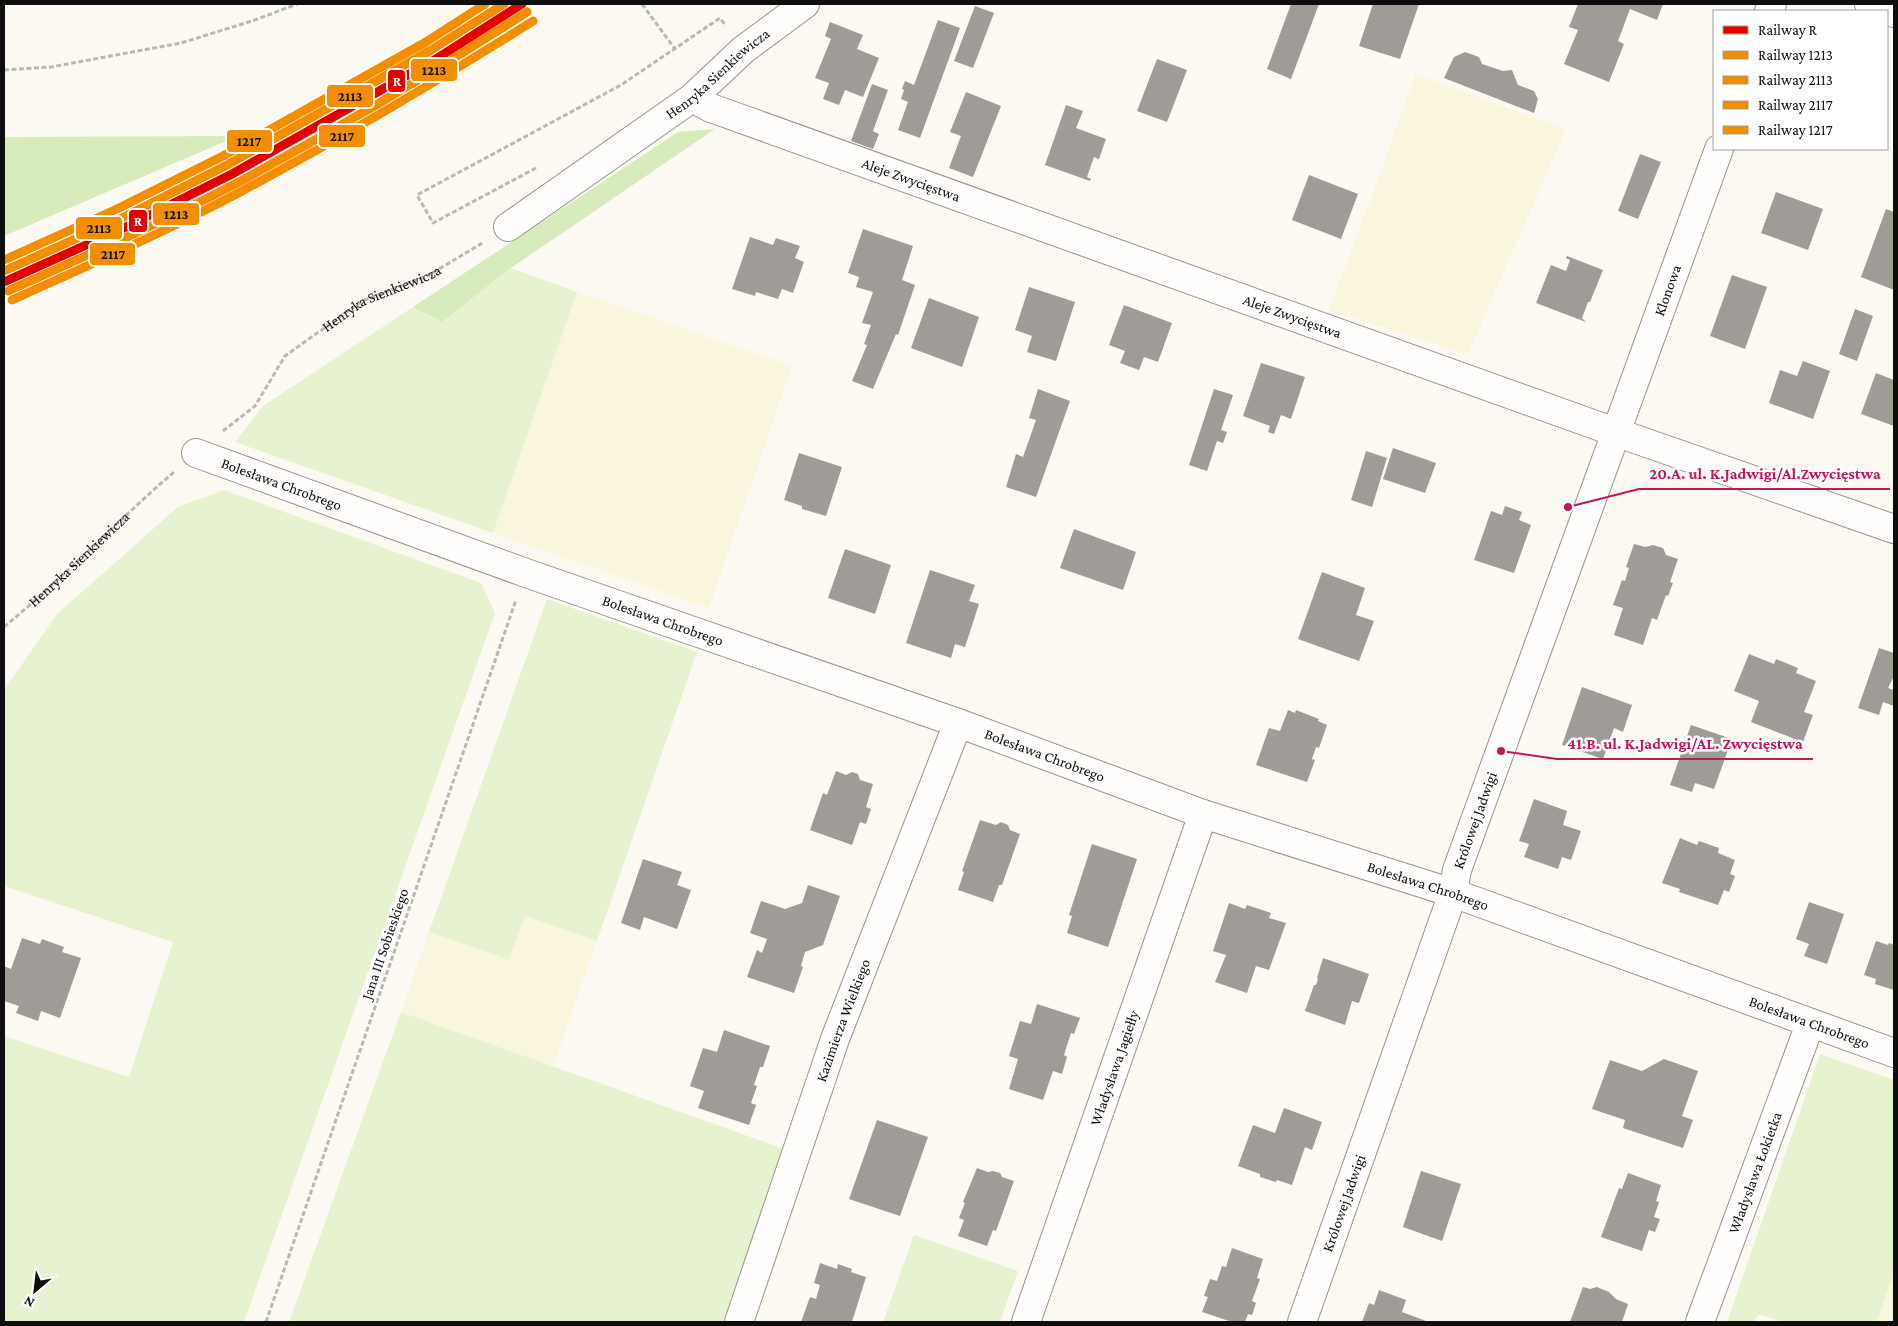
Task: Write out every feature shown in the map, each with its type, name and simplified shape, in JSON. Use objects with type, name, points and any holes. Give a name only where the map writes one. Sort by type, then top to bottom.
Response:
[{"type":"street","points":[[1869,4],[1886,10]]},
{"type":"street","name":"Henryka Sienkiewicza","points":[[508,227],[692,98],[743,50],[800,7]]},
{"type":"street","name":"Aleje Zwycięstwa","points":[[692,98],[712,108],[1615,432],[1894,529]]},
{"type":"street","name":"Klonowa","points":[[1615,432],[1719,150]]},
{"type":"street","name":"Królowej Jadwigi","points":[[1302,1322],[1454,893],[1457,870],[1615,432]]},
{"type":"street","name":"Bolesława Chrobrego","points":[[196,453],[526,573],[958,723],[1203,814],[1454,893],[1894,1053]]},
{"type":"street","name":"Kazimierza Wielkiego","points":[[740,1322],[835,1039],[958,723]]},
{"type":"street","name":"Władysława Jagiełły","points":[[1026,1322],[1203,814]]},
{"type":"street","name":"Władysława Łokietka","points":[[1700,1322],[1810,1024]]},
{"type":"path","points":[[4,70],[51,66],[181,42],[255,20],[297,4]]},
{"type":"path","points":[[642,4],[675,48]]},
{"type":"path","points":[[538,167],[433,223],[417,195],[638,75],[720,18],[728,29]]},
{"type":"path","name":"Henryka Sienkiewicza","points":[[4,627],[28,607],[142,500],[196,453],[255,406],[285,356],[362,301],[429,275],[508,227]]},
{"type":"path","name":"Jana III Sobieskiego","points":[[266,1322],[526,573]]},
{"type":"shaded area","points":[[1415,74],[1566,129],[1468,354],[1329,310],[1386,158]]},
{"type":"shaded area","points":[[577,292],[792,366],[709,608],[493,533]]},
{"type":"shaded area","points":[[525,916],[597,941],[553,1066],[401,1012],[429,932],[509,960]]},
{"type":"shaded area","points":[[1894,1273],[1894,1322],[1877,1322]]},
{"type":"green space","points":[[715,129],[511,268],[442,322],[413,307],[678,132]]},
{"type":"green space","points":[[238,136],[4,236],[4,137]]},
{"type":"green space","points":[[511,268],[577,292],[493,533],[235,442],[263,406],[413,307],[442,322]]},
{"type":"green space","points":[[224,490],[481,583],[495,613],[244,1322],[4,1322],[4,1036],[129,1077],[173,942],[4,886],[4,690],[57,614],[178,507]]},
{"type":"green space","points":[[547,599],[697,652],[597,941],[525,916],[509,960],[429,932]]},
{"type":"green space","points":[[401,1012],[784,1149],[723,1322],[289,1322]]},
{"type":"green space","points":[[1820,1054],[1894,1080],[1894,1273],[1877,1322],[1783,1322],[1758,1314],[1754,1322],[1727,1322]]},
{"type":"green space","points":[[914,1235],[1018,1271],[1000,1322],[883,1322]]},
{"type":"building","points":[[1291,4],[1319,4],[1291,79],[1267,69]]},
{"type":"building","points":[[1373,4],[1419,4],[1400,59],[1359,46]]},
{"type":"building","points":[[1578,4],[1663,4],[1657,20],[1630,9],[1618,41],[1624,44],[1609,82],[1564,64],[1578,30],[1569,27]]},
{"type":"building","points":[[975,6],[994,13],[973,68],[954,61]]},
{"type":"building","points":[[938,20],[960,28],[920,138],[898,130],[908,102],[901,99],[904,90],[902,89],[905,81],[914,85]]},
{"type":"building","points":[[830,22],[863,35],[857,49],[879,58],[863,97],[845,90],[839,105],[823,99],[829,83],[815,78],[831,39],[825,36]]},
{"type":"building","points":[[1465,52],[1479,57],[1482,64],[1503,71],[1512,70],[1518,85],[1534,91],[1538,99],[1534,113],[1444,78],[1454,57]]},
{"type":"building","points":[[1157,59],[1187,70],[1167,122],[1137,111]]},
{"type":"building","points":[[872,84],[888,90],[873,131],[879,134],[873,149],[851,141]]},
{"type":"building","points":[[966,92],[1001,106],[973,177],[949,168],[961,136],[950,132]]},
{"type":"building","points":[[1066,105],[1083,111],[1076,128],[1106,139],[1099,159],[1094,157],[1087,177],[1091,179],[1090,181],[1045,165]]},
{"type":"building","points":[[1640,154],[1661,162],[1638,219],[1618,211]]},
{"type":"building","points":[[1309,175],[1358,194],[1341,239],[1292,220]]},
{"type":"building","points":[[1776,192],[1823,209],[1808,250],[1761,233]]},
{"type":"building","points":[[1886,209],[1894,212],[1894,290],[1861,277]]},
{"type":"building","points":[[863,229],[913,246],[902,280],[915,285],[898,335],[896,334],[873,389],[852,381],[867,345],[864,344],[871,325],[862,323],[873,292],[856,287],[859,277],[848,273]]},
{"type":"building","points":[[750,237],[773,245],[776,238],[800,246],[795,258],[804,262],[793,293],[782,289],[778,299],[756,292],[755,296],[732,289]]},
{"type":"building","points":[[1567,256],[1603,270],[1582,318],[1586,322],[1536,303],[1551,265],[1566,271],[1570,260],[1566,258]]},
{"type":"building","points":[[1732,275],[1767,287],[1745,349],[1710,336]]},
{"type":"building","points":[[1029,287],[1075,302],[1056,361],[1027,352],[1032,336],[1015,330]]},
{"type":"building","points":[[929,298],[979,317],[962,367],[911,348]]},
{"type":"building","points":[[1124,305],[1172,323],[1158,362],[1144,357],[1139,370],[1120,363],[1125,351],[1109,345]]},
{"type":"building","points":[[1855,309],[1873,316],[1857,361],[1839,354]]},
{"type":"building","points":[[1803,361],[1830,371],[1813,419],[1769,403],[1780,370],[1797,376]]},
{"type":"building","points":[[1261,363],[1305,377],[1291,419],[1281,415],[1274,434],[1268,432],[1270,426],[1243,416]]},
{"type":"building","points":[[1876,373],[1894,380],[1894,426],[1861,414]]},
{"type":"building","points":[[1038,389],[1070,401],[1036,497],[1006,487],[1016,454],[1023,457],[1036,420],[1029,418]]},
{"type":"building","points":[[1214,389],[1233,395],[1221,430],[1227,432],[1223,443],[1217,441],[1207,471],[1189,465]]},
{"type":"building","points":[[1393,448],[1436,463],[1425,493],[1383,479]]},
{"type":"building","points":[[1366,451],[1387,458],[1372,507],[1351,500]]},
{"type":"building","points":[[799,453],[842,467],[826,516],[802,509],[802,506],[784,500]]},
{"type":"building","points":[[1505,506],[1522,512],[1519,520],[1531,525],[1514,573],[1474,560],[1491,511],[1502,515]]},
{"type":"building","points":[[1074,529],[1136,552],[1123,590],[1060,568]]},
{"type":"building","points":[[1634,544],[1645,547],[1653,545],[1663,548],[1666,555],[1678,559],[1670,582],[1673,583],[1668,596],[1666,595],[1657,620],[1652,618],[1643,645],[1614,635],[1623,608],[1613,605],[1622,580],[1625,581],[1629,568],[1626,567]]},
{"type":"building","points":[[845,549],[891,565],[875,614],[828,598]]},
{"type":"building","points":[[930,570],[975,585],[969,601],[979,604],[965,647],[955,644],[951,658],[906,643]]},
{"type":"building","points":[[1322,572],[1365,588],[1356,615],[1374,621],[1359,661],[1298,639]]},
{"type":"building","points":[[1879,648],[1894,653],[1894,676],[1888,688],[1894,690],[1894,706],[1883,702],[1879,715],[1858,708]]},
{"type":"building","points":[[1749,654],[1774,664],[1776,659],[1798,668],[1796,673],[1816,681],[1804,712],[1813,715],[1803,742],[1751,722],[1759,701],[1734,691]]},
{"type":"building","points":[[1582,687],[1632,705],[1623,732],[1614,728],[1603,759],[1562,745]]},
{"type":"building","points":[[1288,710],[1295,713],[1296,710],[1319,719],[1318,721],[1327,725],[1319,748],[1316,747],[1312,759],[1315,760],[1307,782],[1256,765],[1269,728],[1280,731]]},
{"type":"building","points":[[1691,725],[1732,739],[1714,789],[1695,783],[1692,792],[1670,785]]},
{"type":"building","points":[[836,771],[846,775],[852,772],[858,774],[860,780],[873,784],[866,807],[871,809],[866,824],[860,822],[852,845],[810,830],[823,793],[827,795]]},
{"type":"building","points":[[1534,799],[1567,811],[1563,825],[1581,831],[1571,860],[1562,857],[1558,869],[1524,857],[1529,844],[1519,841]]},
{"type":"building","points":[[980,820],[996,825],[1001,822],[1008,825],[1010,830],[1020,834],[1002,885],[999,885],[993,902],[958,890],[964,872],[962,871]]},
{"type":"building","points":[[1680,838],[1697,845],[1699,841],[1719,848],[1718,853],[1735,860],[1730,874],[1735,876],[1729,892],[1724,890],[1718,905],[1679,892],[1680,889],[1662,883]]},
{"type":"building","points":[[1092,844],[1137,859],[1108,947],[1067,933],[1072,916],[1069,915]]},
{"type":"building","points":[[643,859],[682,872],[677,885],[691,890],[677,929],[644,917],[640,930],[621,923]]},
{"type":"building","points":[[808,885],[840,896],[823,945],[805,952],[801,966],[803,967],[794,993],[747,977],[757,950],[762,953],[767,939],[750,933],[761,901],[785,909],[802,903]]},
{"type":"building","points":[[1809,902],[1844,914],[1827,964],[1804,956],[1809,944],[1796,939]]},
{"type":"building","points":[[1229,903],[1245,909],[1247,905],[1271,913],[1269,918],[1286,923],[1269,970],[1256,966],[1247,993],[1215,982],[1226,955],[1213,951]]},
{"type":"building","points":[[22,938],[40,944],[42,939],[64,947],[62,952],[81,958],[60,1018],[41,1011],[38,1021],[16,1013],[19,1006],[4,1001],[4,966],[11,969]]},
{"type":"building","points":[[1876,941],[1894,945],[1894,990],[1875,984],[1876,979],[1864,975]]},
{"type":"building","points":[[1323,958],[1369,974],[1359,1003],[1352,1001],[1345,1025],[1305,1011],[1314,985],[1316,985]]},
{"type":"building","points":[[1037,1004],[1080,1018],[1074,1034],[1071,1033],[1064,1055],[1067,1057],[1062,1074],[1053,1071],[1043,1100],[1009,1089],[1018,1059],[1009,1056],[1020,1021],[1031,1024]]},
{"type":"building","points":[[724,1030],[770,1046],[754,1085],[757,1086],[751,1103],[756,1105],[749,1125],[698,1108],[704,1091],[690,1086],[703,1048],[717,1052]]},
{"type":"building","points":[[1664,1059],[1698,1071],[1682,1116],[1693,1120],[1683,1148],[1623,1128],[1625,1120],[1592,1109],[1610,1060],[1642,1071]]},
{"type":"building","points":[[1284,1108],[1322,1122],[1312,1150],[1305,1147],[1292,1185],[1260,1177],[1260,1174],[1238,1166],[1253,1125],[1275,1133]]},
{"type":"building","points":[[877,1120],[928,1137],[900,1216],[849,1199]]},
{"type":"building","points":[[977,1168],[988,1172],[1000,1173],[1002,1177],[1014,1181],[996,1231],[993,1230],[987,1246],[958,1236],[964,1220],[959,1218],[965,1203],[963,1202]]},
{"type":"building","points":[[1421,1171],[1461,1184],[1442,1241],[1403,1227]]},
{"type":"building","points":[[1628,1173],[1661,1185],[1656,1201],[1659,1202],[1654,1217],[1660,1219],[1655,1232],[1649,1230],[1642,1251],[1601,1237],[1619,1188],[1622,1189]]},
{"type":"building","points":[[1232,1248],[1263,1259],[1257,1278],[1260,1279],[1252,1301],[1256,1303],[1252,1315],[1248,1314],[1245,1322],[1232,1322],[1202,1312],[1208,1297],[1204,1296],[1210,1279],[1217,1281],[1222,1266],[1226,1267]]},
{"type":"building","points":[[820,1263],[837,1269],[838,1264],[852,1269],[851,1272],[866,1277],[852,1322],[801,1322],[810,1297],[816,1299],[820,1285],[814,1283]]},
{"type":"building","points":[[1583,1287],[1590,1289],[1597,1287],[1628,1304],[1622,1322],[1570,1322]]},
{"type":"building","points":[[1379,1290],[1406,1300],[1402,1312],[1429,1322],[1362,1322],[1369,1303],[1374,1305]]},
{"type":"rail line","name":"1217","points":[[4,260],[117,209],[223,156],[426,42],[485,4]]},
{"type":"rail line","name":"2113","points":[[4,271],[122,218],[227,165],[431,50],[504,4]]},
{"type":"rail line","name":"R","points":[[4,282],[126,227],[232,174],[436,59],[522,4]]},
{"type":"rail line","name":"1213","points":[[8,291],[152,225],[237,183],[311,143],[384,100],[527,12]]},
{"type":"rail line","name":"2117","points":[[12,300],[214,206],[389,109],[533,21]]},
{"type":"place","name":"20.A. ul. K.Jadwigi/Al.Zwycięstwa","points":[[1568,507]]},
{"type":"place","name":"41.B. ul. K.Jadwigi/AL. Zwycięstwa","points":[[1501,751]]}]
